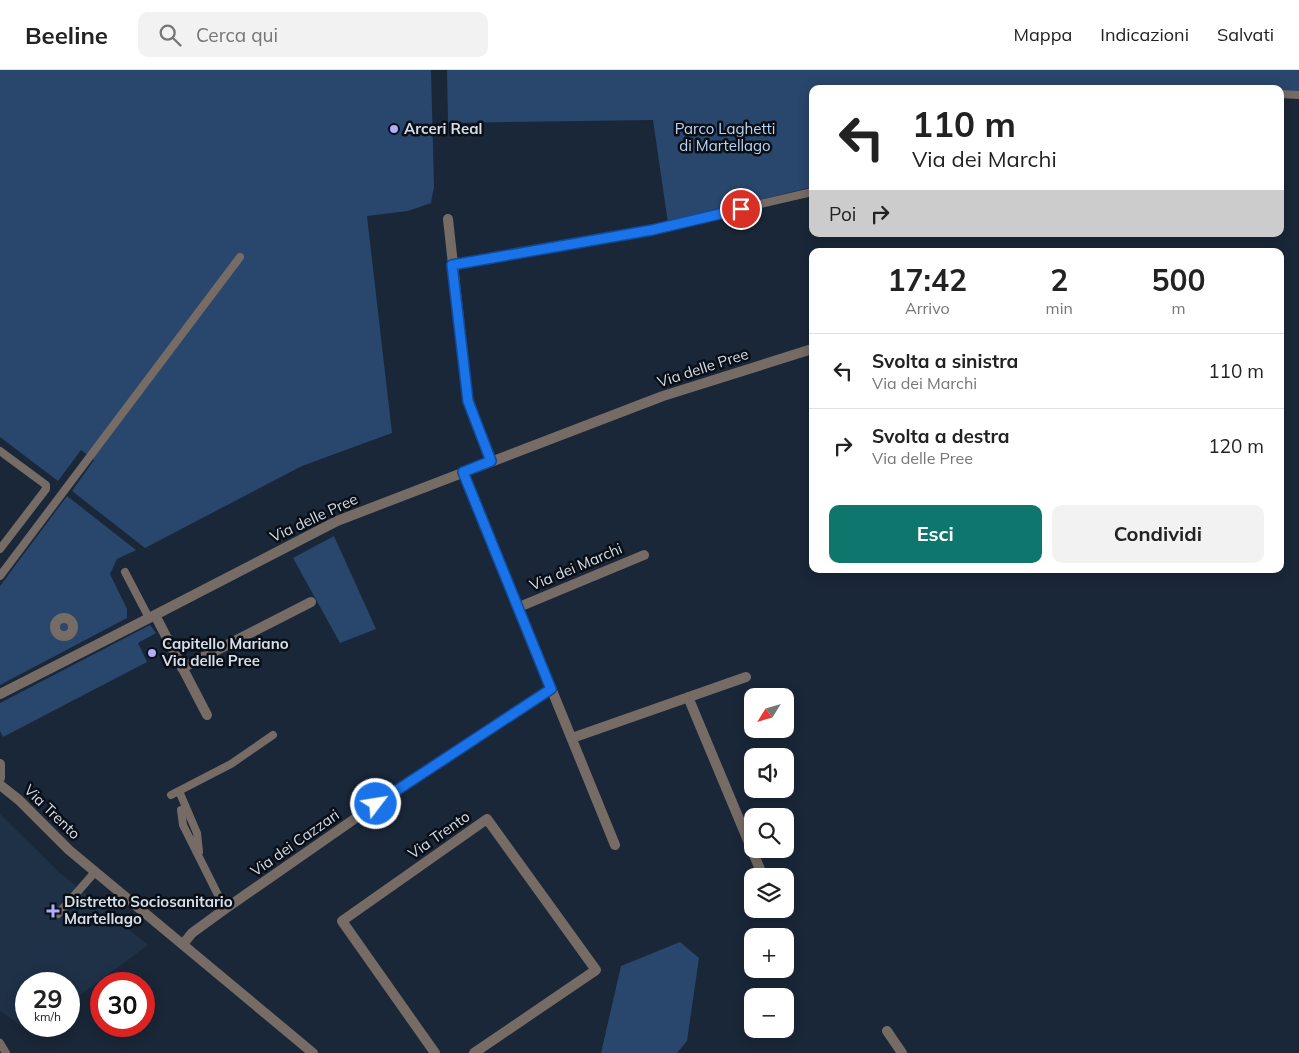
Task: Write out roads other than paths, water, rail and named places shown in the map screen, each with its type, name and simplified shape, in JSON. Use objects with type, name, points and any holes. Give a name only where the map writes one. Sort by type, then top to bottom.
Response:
[{"type":"street","points":[[448,219],[468,401],[491,461]]},
{"type":"street","name":"Via delle Pree","points":[[0,694],[337,521],[663,396],[809,350]]},
{"type":"street","name":"Via dei Marchi","points":[[463,472],[615,845]]},
{"type":"street","name":"Via dei Marchi","points":[[519,607],[644,555]]},
{"type":"street","points":[[182,668],[310,602]]},
{"type":"street","points":[[152,616],[207,715]]},
{"type":"street","points":[[572,738],[746,677]]},
{"type":"street","name":"Via dei Cazzari","points":[[184,943],[192,934],[225,909],[376,804],[551,689]]},
{"type":"street","points":[[688,697],[759,868]]},
{"type":"street","points":[[0,764],[0,778]]},
{"type":"street","name":"Via Trento","points":[[0,785],[19,800],[69,850],[184,943],[313,1053]]},
{"type":"street","name":"Via Trento","points":[[435,1053],[342,921],[487,819],[596,970],[474,1053]]},
{"type":"street","points":[[887,1031],[902,1053]]},
{"type":"lane","points":[[1284,94],[1299,94]]},
{"type":"lane","points":[[452,265],[652,230],[809,193]]},
{"type":"lane","points":[[0,576],[240,257]]},
{"type":"lane","points":[[0,451],[46,485],[46,489],[0,549]]},
{"type":"lane","points":[[125,572],[152,616]]},
{"type":"lane","points":[[170,795],[231,764],[273,735]]},
{"type":"lane","points":[[179,791],[197,833],[199,857]]},
{"type":"lane","points":[[181,810],[184,825],[225,909]]},
{"type":"lane","points":[[58,914],[95,872]]},
{"type":"lane","points":[[0,1043],[6,1053]]},
{"type":"place","name":"Arceri Real","points":[[394,129]]},
{"type":"place","name":"Capitello Mariano Via delle Pree","points":[[152,653]]},
{"type":"place","name":"Distretto Sociosanitario Martellago","points":[[53,911]]},
{"type":"park label","name":"Parco Laghetti di Martellago","points":[[725,138]]}]
